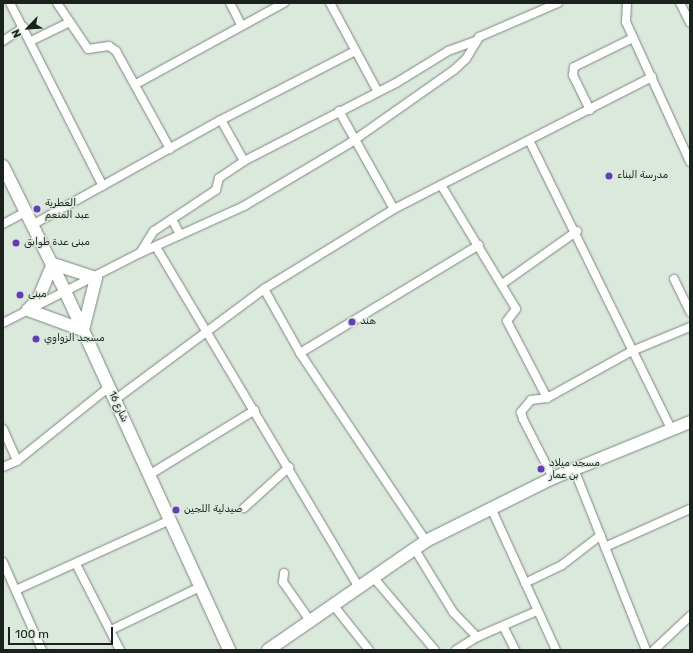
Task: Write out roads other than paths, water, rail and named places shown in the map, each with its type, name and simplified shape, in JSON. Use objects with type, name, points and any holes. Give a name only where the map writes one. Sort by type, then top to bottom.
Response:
[{"type":"street","points":[[10,3],[24,27],[103,186]]},
{"type":"street","points":[[58,3],[88,49],[109,46],[116,51],[136,84],[170,149]]},
{"type":"street","points":[[230,3],[242,25]]},
{"type":"street","points":[[136,84],[284,3]]},
{"type":"street","points":[[330,3],[378,92]]},
{"type":"street","points":[[140,253],[154,231],[216,190],[219,178],[244,161],[378,92],[448,51],[475,42],[558,3]]},
{"type":"street","points":[[627,3],[625,18],[690,162]]},
{"type":"street","points":[[680,3],[690,23]]},
{"type":"street","points":[[30,41],[70,22]]},
{"type":"street","points":[[3,41],[24,27]]},
{"type":"street","points":[[590,110],[573,69],[633,38]]},
{"type":"street","points":[[3,323],[65,291],[96,278],[140,253],[244,206],[356,138],[461,65],[475,42]]},
{"type":"street","points":[[32,225],[221,120],[355,51]]},
{"type":"street","points":[[116,400],[264,289],[394,209],[530,142],[652,77]]},
{"type":"street","points":[[339,111],[356,138],[394,209]]},
{"type":"street","points":[[221,120],[244,161]]},
{"type":"street","points":[[530,142],[577,231],[632,351],[671,428]]},
{"type":"street","name":"شارع 16","points":[[3,166],[53,264],[229,650]]},
{"type":"street","points":[[441,185],[479,245],[516,309],[508,323],[546,398]]},
{"type":"street","points":[[3,224],[26,212]]},
{"type":"street","points":[[172,219],[180,235]]},
{"type":"street","points":[[502,284],[577,231]]},
{"type":"street","points":[[300,353],[479,245]]},
{"type":"street","points":[[156,247],[205,332],[255,410],[359,587]]},
{"type":"street","points":[[28,310],[38,299],[53,264],[96,278]]},
{"type":"street","points":[[28,310],[83,330],[96,278]]},
{"type":"street","points":[[674,279],[690,312]]},
{"type":"street","points":[[264,289],[300,353],[426,541]]},
{"type":"street","points":[[553,478],[521,412],[531,400],[546,398],[632,351],[690,326]]},
{"type":"street","points":[[3,467],[17,461],[109,387]]},
{"type":"street","points":[[149,475],[255,410]]},
{"type":"street","points":[[268,650],[311,622],[426,541],[553,478],[671,428],[690,422]]},
{"type":"street","points":[[3,429],[17,461]]},
{"type":"street","points":[[244,508],[289,467]]},
{"type":"street","points":[[574,469],[646,650]]},
{"type":"street","points":[[491,508],[556,650]]},
{"type":"street","points":[[604,547],[690,509]]},
{"type":"street","points":[[16,590],[170,520]]},
{"type":"street","points":[[525,583],[562,565],[601,535]]},
{"type":"street","points":[[414,548],[453,612],[477,637]]},
{"type":"street","points":[[3,562],[42,650]]},
{"type":"street","points":[[76,564],[120,650]]},
{"type":"street","points":[[284,573],[283,582],[311,622]]},
{"type":"street","points":[[373,577],[435,650]]},
{"type":"street","points":[[111,630],[200,586]]},
{"type":"street","points":[[334,606],[369,650]]},
{"type":"street","points":[[456,650],[477,637],[537,611]]},
{"type":"street","points":[[654,650],[689,618]]},
{"type":"street","points":[[503,626],[515,650]]},
{"type":"place","name":"مدرسة البناء","points":[[609,176]]},
{"type":"place","name":"العطرية عبد المنعم","points":[[37,209]]},
{"type":"place","name":"مبنى عدة طوابق","points":[[16,243]]},
{"type":"place","name":"مبنى","points":[[20,295]]},
{"type":"place","name":"هند","points":[[352,322]]},
{"type":"place","name":"مسجد الزواوي","points":[[36,339]]},
{"type":"place","name":"مسجد ميلاد بن عمار","points":[[541,469]]},
{"type":"place","name":"صيدلية اللجين","points":[[176,510]]}]
